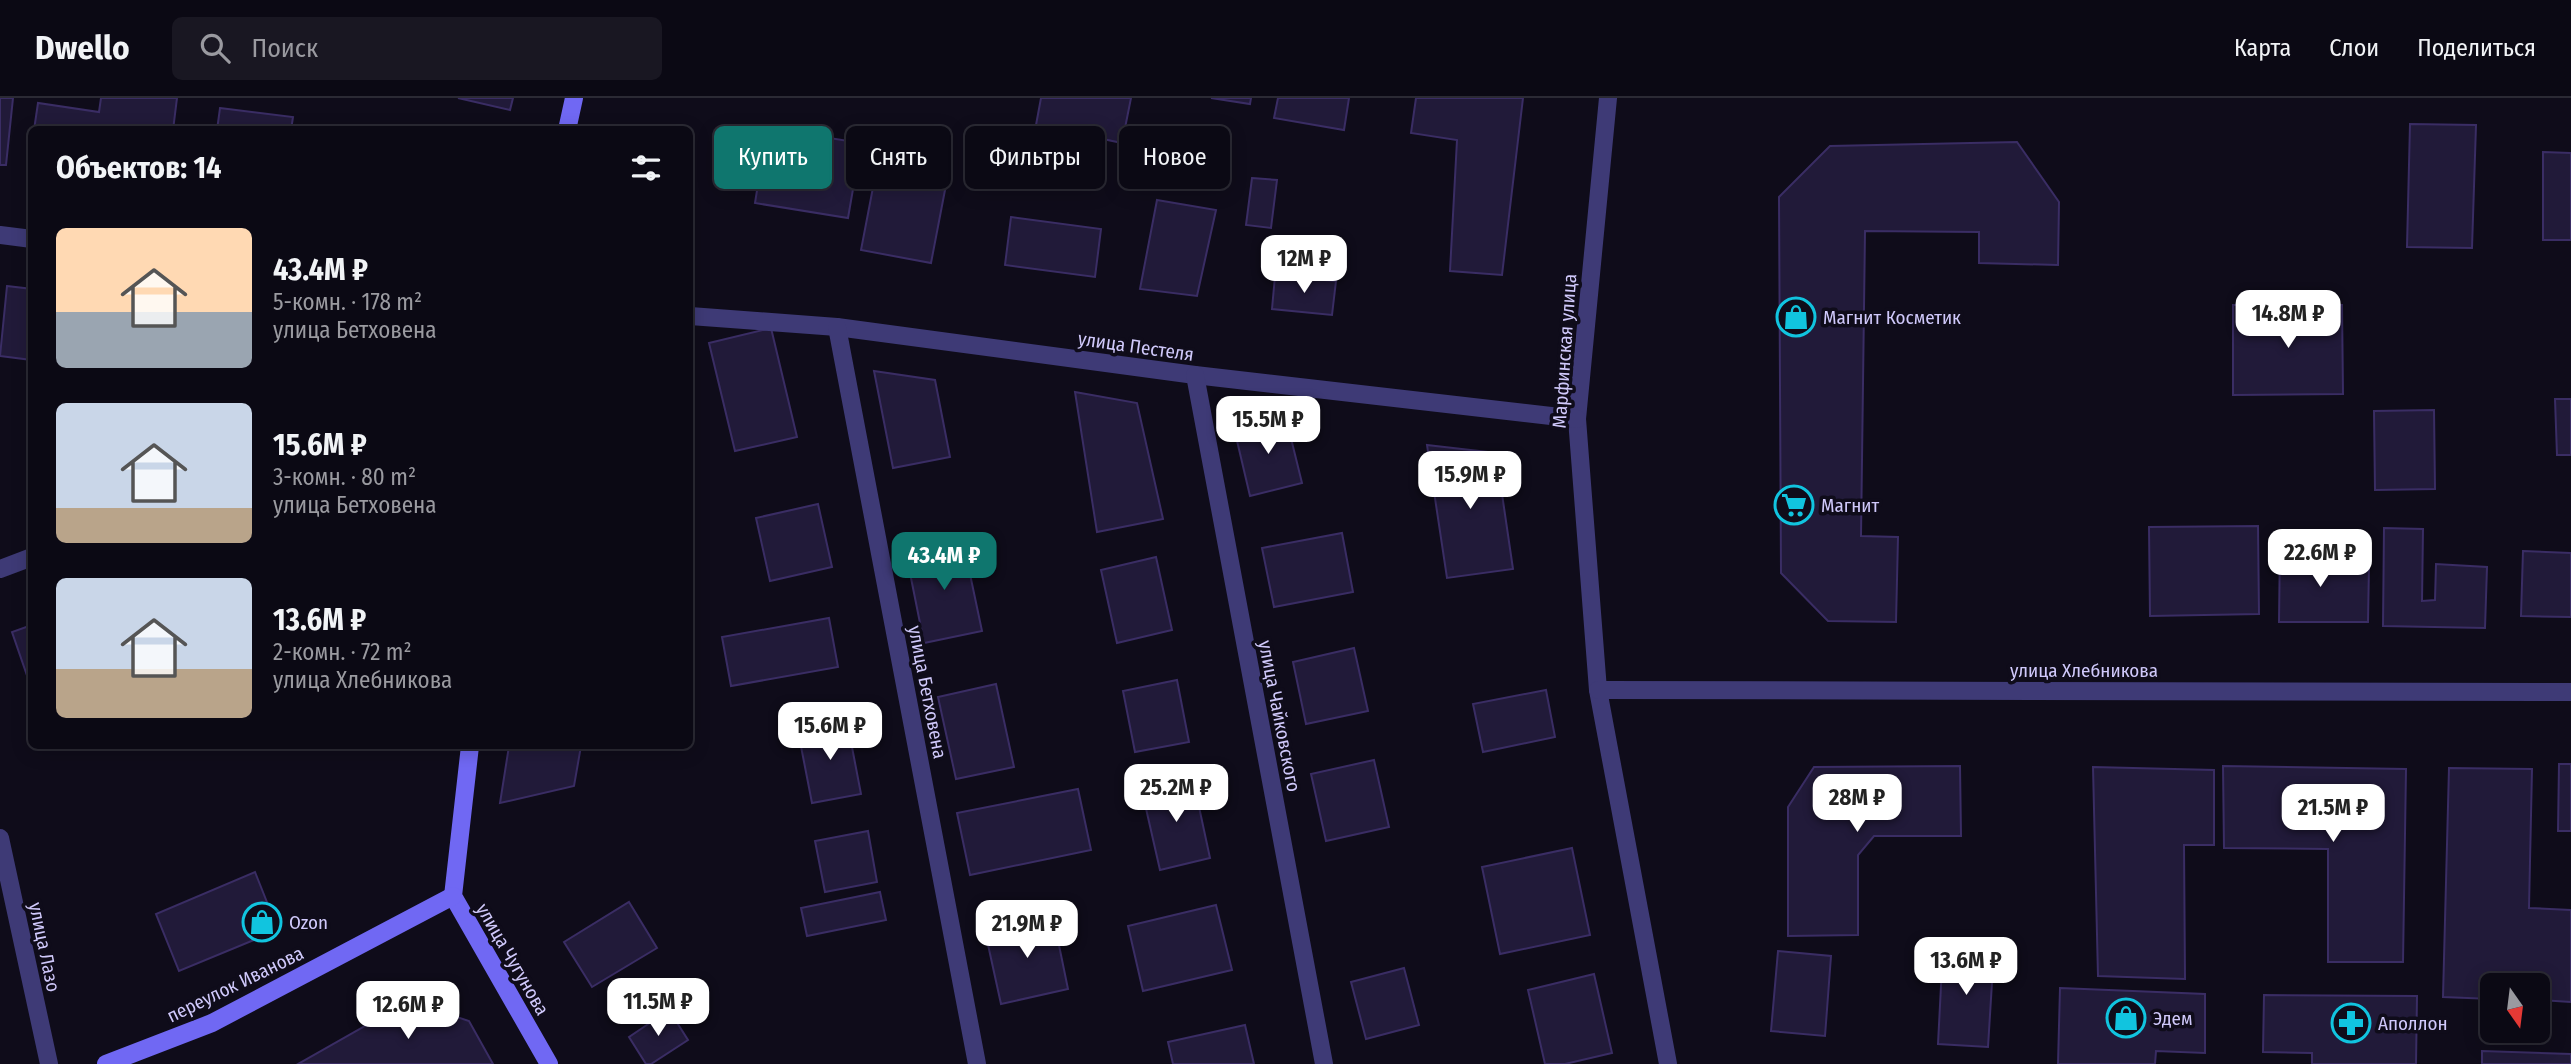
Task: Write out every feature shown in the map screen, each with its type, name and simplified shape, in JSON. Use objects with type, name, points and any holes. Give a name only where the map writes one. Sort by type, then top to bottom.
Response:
[{"type":"street","points":[[569,126],[574,98]]},
{"type":"street","name":"Марфинская улица","points":[[1608,98],[1577,419],[1598,690],[1668,1064]]},
{"type":"street","points":[[0,235],[28,238]]},
{"type":"street","name":"улица Пестеля","points":[[693,316],[837,327],[1195,375],[1577,419]]},
{"type":"street","name":"улица Бетховена","points":[[837,327],[977,1064]]},
{"type":"street","name":"улица Чайковского","points":[[1195,375],[1324,1064]]},
{"type":"street","points":[[0,569],[28,558]]},
{"type":"street","name":"улица Хлебникова","points":[[1598,690],[2571,692]]},
{"type":"street","name":"улица Чугунова","points":[[470,749],[453,896],[549,1064]]},
{"type":"street","name":"улица Лазо","points":[[0,838],[50,1064]]},
{"type":"street","name":"переулок Иванова","points":[[106,1064],[212,1023],[453,896]]},
{"type":"building","points":[[0,98],[13,98],[6,165],[0,165]]},
{"type":"building","points":[[101,98],[177,98],[174,126],[35,126],[38,103],[99,112]]},
{"type":"building","points":[[458,98],[513,98],[510,110]]},
{"type":"building","points":[[1041,98],[1131,98],[1125,126],[1119,126],[1119,142],[1105,139],[1105,126],[1036,125]]},
{"type":"building","points":[[1211,98],[1251,98],[1250,104]]},
{"type":"building","points":[[1278,98],[1349,98],[1344,130],[1274,118]]},
{"type":"building","points":[[1416,98],[1523,98],[1502,275],[1450,271],[1457,140],[1411,133]]},
{"type":"building","points":[[220,108],[293,117],[292,126],[218,126]]},
{"type":"building","points":[[2410,124],[2476,125],[2472,248],[2407,247]]},
{"type":"building","points":[[832,138],[846,141],[846,189],[853,189],[848,218],[755,203],[757,189],[832,189]]},
{"type":"building","points":[[2017,142],[2059,202],[2058,265],[1979,263],[1979,232],[1865,231],[1861,536],[1898,537],[1896,622],[1828,621],[1781,573],[1779,197],[1830,146]]},
{"type":"building","points":[[2543,152],[2571,153],[2571,240],[2543,240]]},
{"type":"building","points":[[1252,178],[1277,180],[1271,228],[1246,225]]},
{"type":"building","points":[[873,189],[945,189],[931,263],[861,250]]},
{"type":"building","points":[[1157,200],[1216,210],[1197,296],[1140,289]]},
{"type":"building","points":[[1011,217],[1101,229],[1095,277],[1005,265]]},
{"type":"building","points":[[1275,276],[1336,281],[1332,315],[1272,309]]},
{"type":"building","points":[[7,286],[28,289],[28,360],[0,356]]},
{"type":"building","points":[[2233,305],[2342,305],[2343,394],[2233,395]]},
{"type":"building","points":[[771,328],[797,437],[735,451],[709,343]]},
{"type":"building","points":[[874,371],[935,380],[950,457],[893,468]]},
{"type":"building","points":[[1075,392],[1137,403],[1163,519],[1097,532]]},
{"type":"building","points":[[2555,399],[2571,399],[2571,455],[2557,455]]},
{"type":"building","points":[[2434,410],[2435,489],[2375,490],[2374,411]]},
{"type":"building","points":[[1286,418],[1302,483],[1250,496],[1234,428]]},
{"type":"building","points":[[1427,445],[1496,453],[1513,569],[1447,578]]},
{"type":"building","points":[[818,504],[832,567],[770,581],[756,518]]},
{"type":"building","points":[[2258,526],[2259,614],[2150,616],[2149,527]]},
{"type":"building","points":[[2384,528],[2423,529],[2422,601],[2435,600],[2436,564],[2487,567],[2485,628],[2383,626]]},
{"type":"building","points":[[1342,533],[1353,592],[1274,607],[1262,548]]},
{"type":"building","points":[[963,541],[982,631],[924,643],[906,553]]},
{"type":"building","points":[[2280,542],[2308,542],[2308,566],[2369,565],[2368,622],[2279,622]]},
{"type":"building","points":[[2523,551],[2571,553],[2571,617],[2521,616]]},
{"type":"building","points":[[1156,557],[1172,630],[1117,643],[1101,570]]},
{"type":"building","points":[[829,618],[838,667],[731,686],[722,637]]},
{"type":"building","points":[[28,626],[28,678],[12,632]]},
{"type":"building","points":[[1354,648],[1368,711],[1306,724],[1293,662]]},
{"type":"building","points":[[1177,680],[1189,742],[1135,752],[1123,691]]},
{"type":"building","points":[[996,684],[1014,767],[956,779],[938,697]]},
{"type":"building","points":[[1546,690],[1555,737],[1483,752],[1473,704]]},
{"type":"building","points":[[847,721],[861,794],[812,803],[798,731]]},
{"type":"building","points":[[509,749],[580,749],[574,786],[500,803]]},
{"type":"building","points":[[1374,760],[1389,827],[1326,841],[1311,774]]},
{"type":"building","points":[[2559,764],[2571,764],[2571,831],[2558,831]]},
{"type":"building","points":[[1960,766],[1961,836],[1874,836],[1858,855],[1858,935],[1788,936],[1788,807],[1814,767]]},
{"type":"building","points":[[2223,766],[2406,769],[2403,962],[2328,962],[2328,849],[2224,848]]},
{"type":"building","points":[[2093,767],[2214,770],[2214,845],[2184,845],[2185,979],[2098,976]]},
{"type":"building","points":[[2449,768],[2532,769],[2529,908],[2571,910],[2571,1002],[2550,1001],[2550,973],[2480,973],[2480,999],[2443,997]]},
{"type":"building","points":[[1193,779],[1210,858],[1160,870],[1142,791]]},
{"type":"building","points":[[1078,789],[1091,850],[970,875],[957,813]]},
{"type":"building","points":[[868,831],[877,882],[825,892],[815,841]]},
{"type":"building","points":[[1572,848],[1590,935],[1500,954],[1482,867]]},
{"type":"building","points":[[255,872],[278,930],[179,971],[156,914]]},
{"type":"building","points":[[880,892],[886,920],[807,936],[801,908]]},
{"type":"building","points":[[629,902],[657,948],[592,987],[564,942]]},
{"type":"building","points":[[1216,905],[1232,970],[1143,991],[1128,926]]},
{"type":"building","points":[[1053,916],[1068,989],[1001,1004],[985,931]]},
{"type":"building","points":[[1943,947],[1994,950],[1988,1047],[1938,1044]]},
{"type":"building","points":[[1778,951],[1831,956],[1825,1036],[1771,1031]]},
{"type":"building","points":[[1404,968],[1419,1025],[1366,1039],[1351,982]]},
{"type":"building","points":[[1594,974],[1612,1053],[1565,1064],[1545,1064],[1528,990]]},
{"type":"building","points":[[2060,988],[2205,994],[2205,1053],[2156,1051],[2155,1064],[2058,1064]]},
{"type":"building","points":[[2264,995],[2417,996],[2416,1064],[2312,1064],[2312,1053],[2263,1052]]},
{"type":"building","points":[[409,1001],[469,1021],[493,1064],[298,1064]]},
{"type":"building","points":[[669,1010],[688,1040],[651,1064],[646,1064],[629,1037]]},
{"type":"building","points":[[1245,1025],[1254,1064],[1173,1064],[1168,1042]]},
{"type":"building","points":[[2482,1051],[2571,1054],[2571,1064],[2482,1064]]},
{"type":"place","name":"Магнит Косметик","points":[[1796,317]]},
{"type":"place","name":"Магнит","points":[[1794,505]]},
{"type":"place","name":"Ozon","points":[[262,922]]},
{"type":"place","name":"Эдем","points":[[2126,1018]]},
{"type":"place","name":"Аполлон","points":[[2351,1023]]}]
